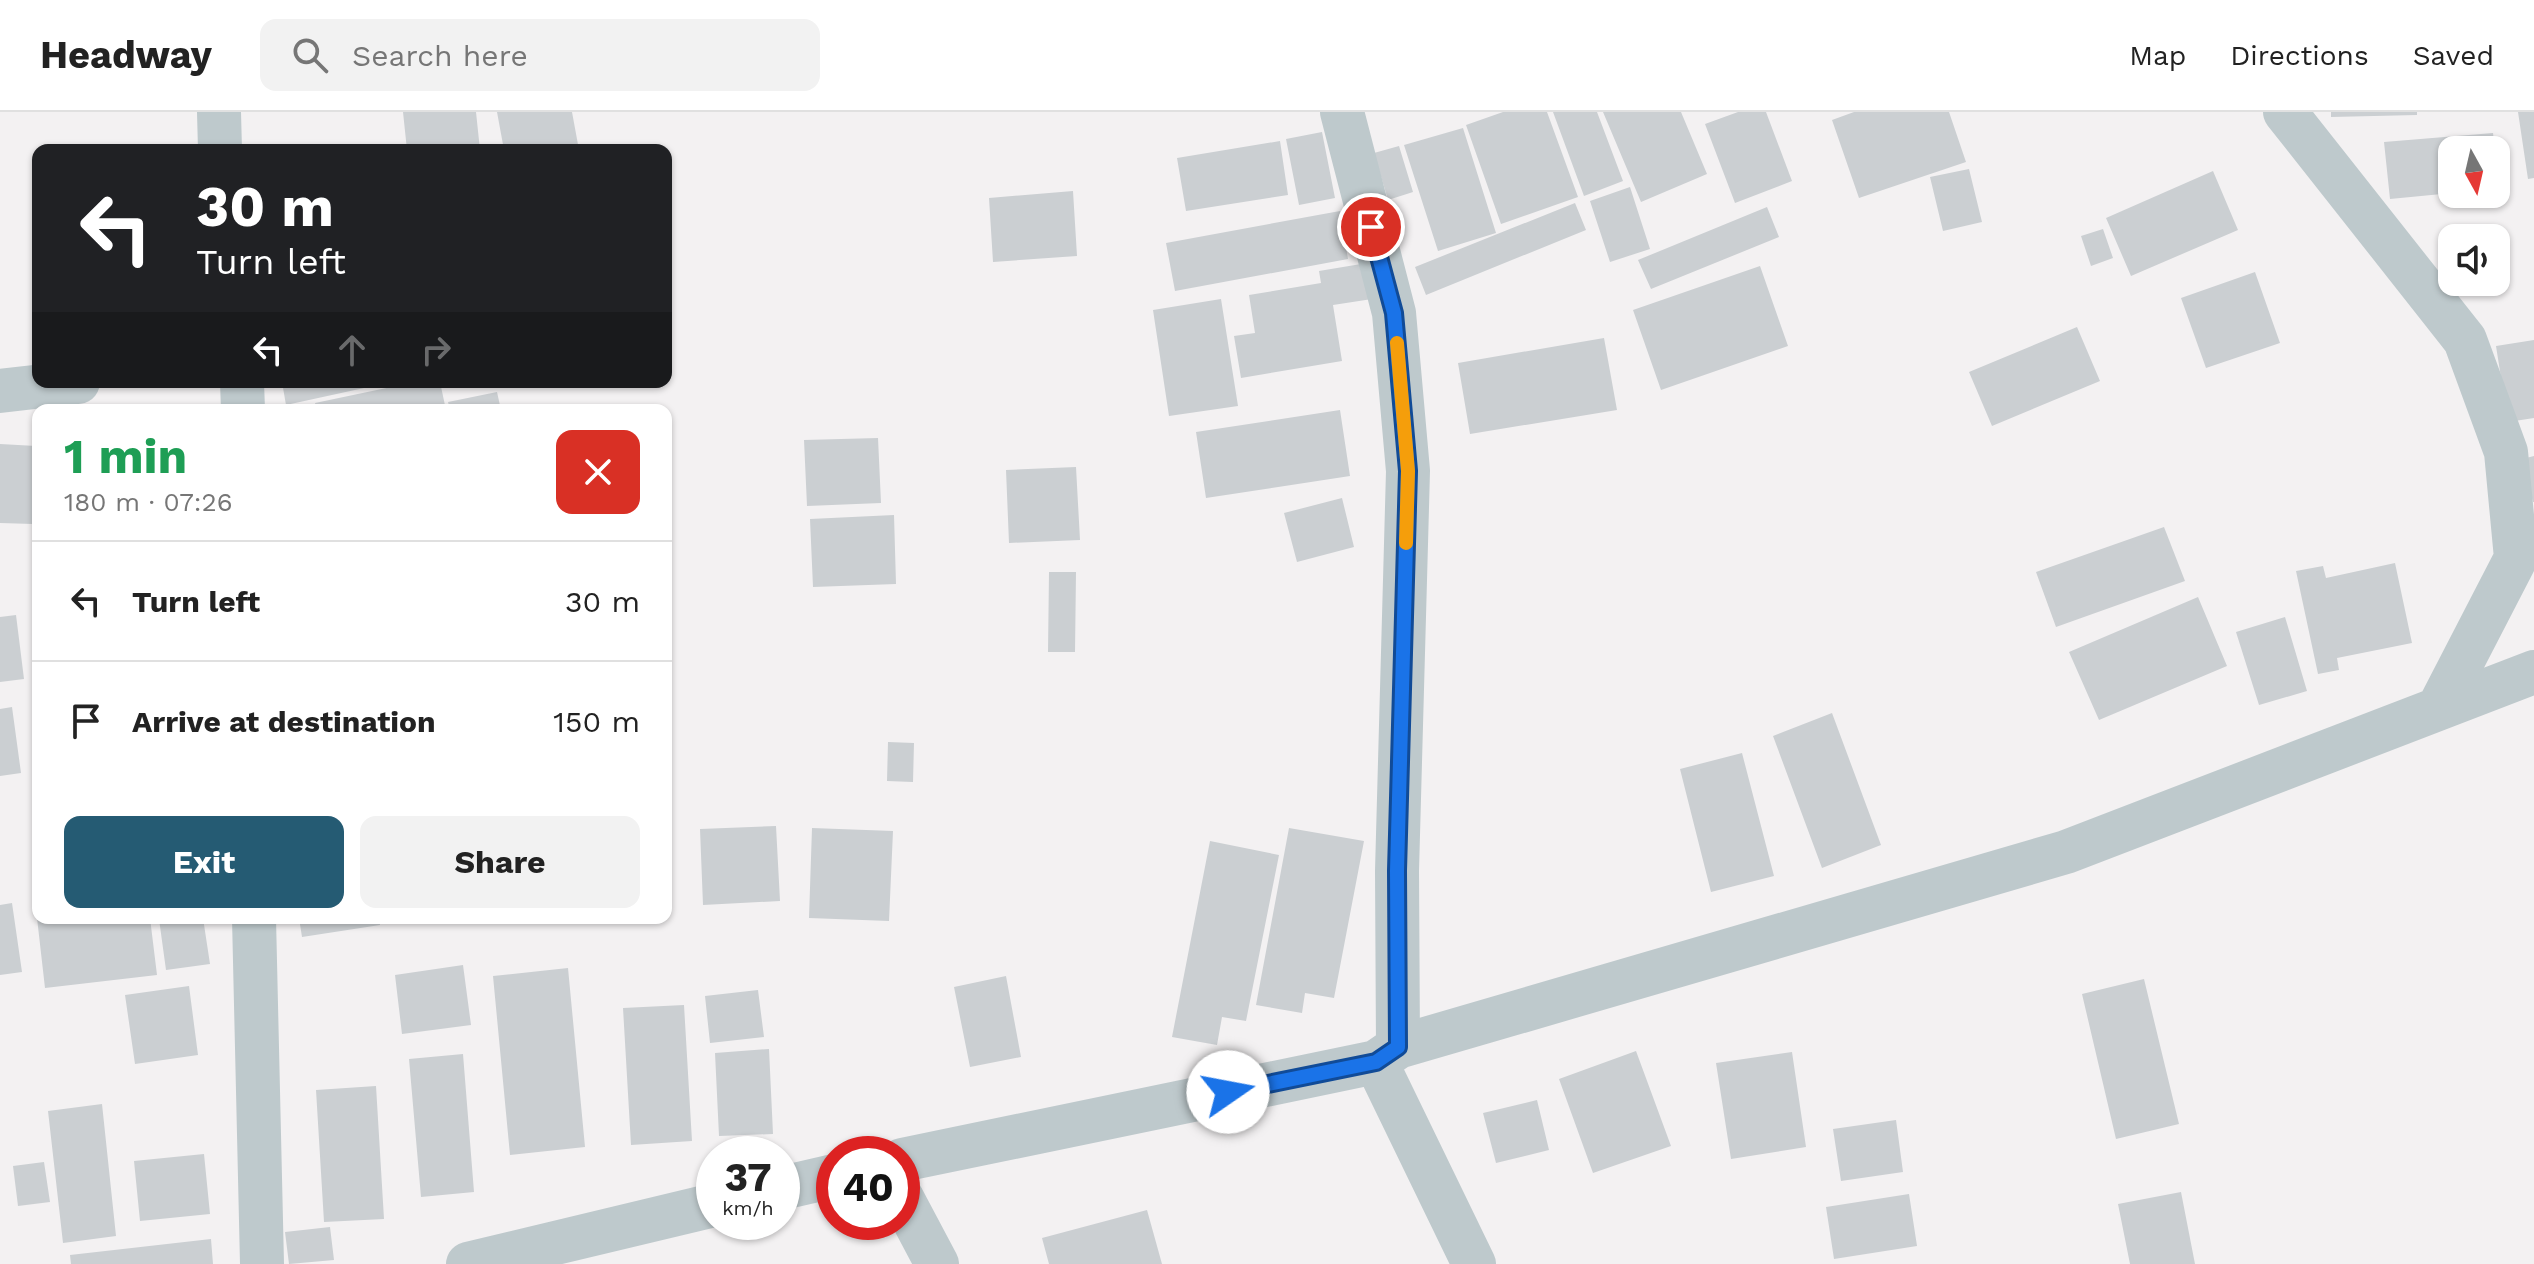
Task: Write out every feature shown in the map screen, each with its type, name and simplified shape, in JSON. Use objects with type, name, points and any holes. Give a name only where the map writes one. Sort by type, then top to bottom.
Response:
[{"type":"street","points":[[219,112],[220,144]]},
{"type":"street","points":[[1342,112],[1394,313],[1408,471],[1397,871],[1387,1055],[1474,1264]]},
{"type":"street","points":[[2285,112],[2465,340],[2506,452],[2516,558],[2439,707]]},
{"type":"street","points":[[0,391],[32,387]]},
{"type":"street","points":[[920,1156],[1387,1055],[2066,852],[2534,672]]},
{"type":"street","points":[[254,924],[262,1264]]},
{"type":"street","points":[[468,1264],[696,1209]]},
{"type":"street","points":[[920,1232],[937,1264]]},
{"type":"building","points":[[403,112],[476,112],[479,144],[406,144]]},
{"type":"building","points":[[497,112],[572,112],[578,144],[503,144]]},
{"type":"building","points":[[1503,112],[1547,112],[1578,197],[1501,224],[1466,125]]},
{"type":"building","points":[[1553,112],[1597,112],[1623,181],[1584,196]]},
{"type":"building","points":[[1603,112],[1681,112],[1707,174],[1641,202]]},
{"type":"building","points":[[1738,112],[1766,112],[1792,181],[1735,203],[1705,124]]},
{"type":"building","points":[[1854,112],[1949,112],[1966,162],[1859,198],[1832,120]]},
{"type":"building","points":[[2331,112],[2417,112],[2417,115],[2331,117]]},
{"type":"building","points":[[2518,112],[2534,112],[2534,178],[2528,179]]},
{"type":"building","points":[[1463,128],[1496,233],[1438,251],[1404,145]]},
{"type":"building","points":[[1322,132],[1335,198],[1299,205],[1286,139]]},
{"type":"building","points":[[2493,133],[2493,136],[2457,136]]},
{"type":"building","points":[[2438,138],[2438,194],[2390,199],[2384,142]]},
{"type":"building","points":[[1280,141],[1288,195],[1186,211],[1177,158]]},
{"type":"building","points":[[1399,146],[1413,192],[1388,200],[1374,153]]},
{"type":"building","points":[[1969,169],[1982,222],[1943,231],[1930,177]]},
{"type":"building","points":[[2213,171],[2238,230],[2131,276],[2106,218]]},
{"type":"building","points":[[1630,187],[1650,249],[1610,262],[1590,201]]},
{"type":"building","points":[[1073,191],[1077,256],[993,262],[989,198]]},
{"type":"building","points":[[1575,203],[1586,230],[1426,295],[1415,267]]},
{"type":"building","points":[[1767,207],[1779,237],[1651,289],[1638,260]]},
{"type":"building","points":[[1340,211],[1348,259],[1175,291],[1166,243]]},
{"type":"building","points":[[2103,229],[2113,258],[2091,266],[2081,236]]},
{"type":"building","points":[[1367,263],[1372,299],[1333,305],[1342,361],[1241,378],[1234,336],[1255,333],[1249,295],[1321,283],[1319,271]]},
{"type":"building","points":[[1760,266],[1788,346],[1661,390],[1633,310]]},
{"type":"building","points":[[2255,272],[2280,343],[2206,368],[2181,298]]},
{"type":"building","points":[[1221,299],[1238,406],[1169,416],[1153,310]]},
{"type":"building","points":[[2077,327],[2100,381],[1992,426],[1969,372]]},
{"type":"building","points":[[1604,338],[1617,410],[1470,434],[1458,363]]},
{"type":"building","points":[[2534,340],[2534,418],[2508,422],[2496,346]]},
{"type":"building","points":[[283,388],[364,388],[291,404],[286,404]]},
{"type":"building","points":[[386,388],[441,388],[445,404],[315,404]]},
{"type":"building","points":[[497,392],[500,404],[448,404]]},
{"type":"building","points":[[1340,410],[1350,476],[1206,498],[1196,432]]},
{"type":"building","points":[[878,438],[881,503],[807,506],[804,440]]},
{"type":"building","points":[[0,444],[32,446],[32,524],[0,523]]},
{"type":"building","points":[[2534,456],[2534,502],[2533,502],[2522,459]]},
{"type":"building","points":[[1076,467],[1080,540],[1009,543],[1006,470]]},
{"type":"building","points":[[1342,498],[1354,547],[1297,562],[1284,513]]},
{"type":"building","points":[[894,515],[896,584],[813,587],[810,519]]},
{"type":"building","points":[[2164,527],[2185,581],[2056,627],[2036,572]]},
{"type":"building","points":[[2395,563],[2412,643],[2337,658],[2339,670],[2318,674],[2296,571],[2323,566],[2326,578]]},
{"type":"building","points":[[1049,572],[1076,572],[1075,652],[1048,652]]},
{"type":"building","points":[[2198,597],[2227,666],[2099,720],[2069,652]]},
{"type":"building","points":[[16,615],[24,679],[0,682],[0,617]]},
{"type":"building","points":[[2285,617],[2307,691],[2259,705],[2236,632]]},
{"type":"building","points":[[12,707],[21,773],[0,776],[0,709]]},
{"type":"building","points":[[1832,713],[1881,845],[1822,868],[1773,736]]},
{"type":"building","points":[[888,742],[914,743],[913,782],[887,781]]},
{"type":"building","points":[[1742,753],[1774,876],[1711,892],[1680,769]]},
{"type":"building","points":[[776,826],[780,901],[703,905],[700,829]]},
{"type":"building","points":[[812,828],[893,831],[889,921],[809,918]]},
{"type":"building","points":[[1289,828],[1364,841],[1334,998],[1305,993],[1302,1013],[1256,1005]]},
{"type":"building","points":[[1210,841],[1279,855],[1246,1021],[1222,1017],[1217,1045],[1172,1037]]},
{"type":"building","points":[[12,903],[22,972],[0,975],[0,905]]},
{"type":"building","points":[[38,924],[151,924],[157,975],[45,988]]},
{"type":"building","points":[[160,924],[204,924],[210,964],[166,970]]},
{"type":"building","points":[[300,924],[380,924],[380,925],[302,937]]},
{"type":"building","points":[[463,965],[471,1025],[402,1034],[395,975]]},
{"type":"building","points":[[568,968],[585,1147],[510,1155],[493,976]]},
{"type":"building","points":[[1006,976],[1021,1057],[970,1067],[954,987]]},
{"type":"building","points":[[2144,979],[2179,1124],[2116,1139],[2082,994]]},
{"type":"building","points":[[189,986],[198,1055],[135,1064],[125,995]]},
{"type":"building","points":[[758,990],[764,1037],[710,1043],[705,996]]},
{"type":"building","points":[[684,1005],[692,1141],[631,1145],[623,1008]]},
{"type":"building","points":[[769,1049],[773,1134],[719,1136],[715,1053]]},
{"type":"building","points":[[1636,1051],[1671,1146],[1593,1173],[1559,1079]]},
{"type":"building","points":[[1792,1052],[1806,1147],[1731,1159],[1716,1063]]},
{"type":"building","points":[[463,1054],[474,1192],[421,1197],[409,1059]]},
{"type":"building","points":[[376,1086],[384,1219],[324,1222],[316,1090]]},
{"type":"building","points":[[1537,1100],[1549,1150],[1496,1163],[1483,1113]]},
{"type":"building","points":[[102,1104],[116,1236],[63,1243],[48,1111]]},
{"type":"building","points":[[1896,1120],[1903,1172],[1841,1181],[1833,1129]]},
{"type":"building","points":[[204,1154],[210,1214],[140,1221],[134,1161]]},
{"type":"building","points":[[44,1162],[50,1202],[18,1206],[13,1166]]},
{"type":"building","points":[[2181,1192],[2195,1264],[2130,1264],[2118,1204]]},
{"type":"building","points":[[1909,1194],[1917,1246],[1834,1259],[1826,1207]]},
{"type":"building","points":[[1147,1210],[1162,1264],[1049,1264],[1042,1238]]},
{"type":"building","points":[[330,1227],[334,1260],[289,1264],[285,1232]]},
{"type":"building","points":[[211,1239],[213,1264],[71,1264],[70,1255]]},
{"type":"slow traffic","points":[[1397,343],[1408,471],[1406,543]]},
{"type":"route","points":[[1228,1092],[1376,1062],[1398,1047],[1397,871],[1408,471],[1394,313],[1371,227]]}]
